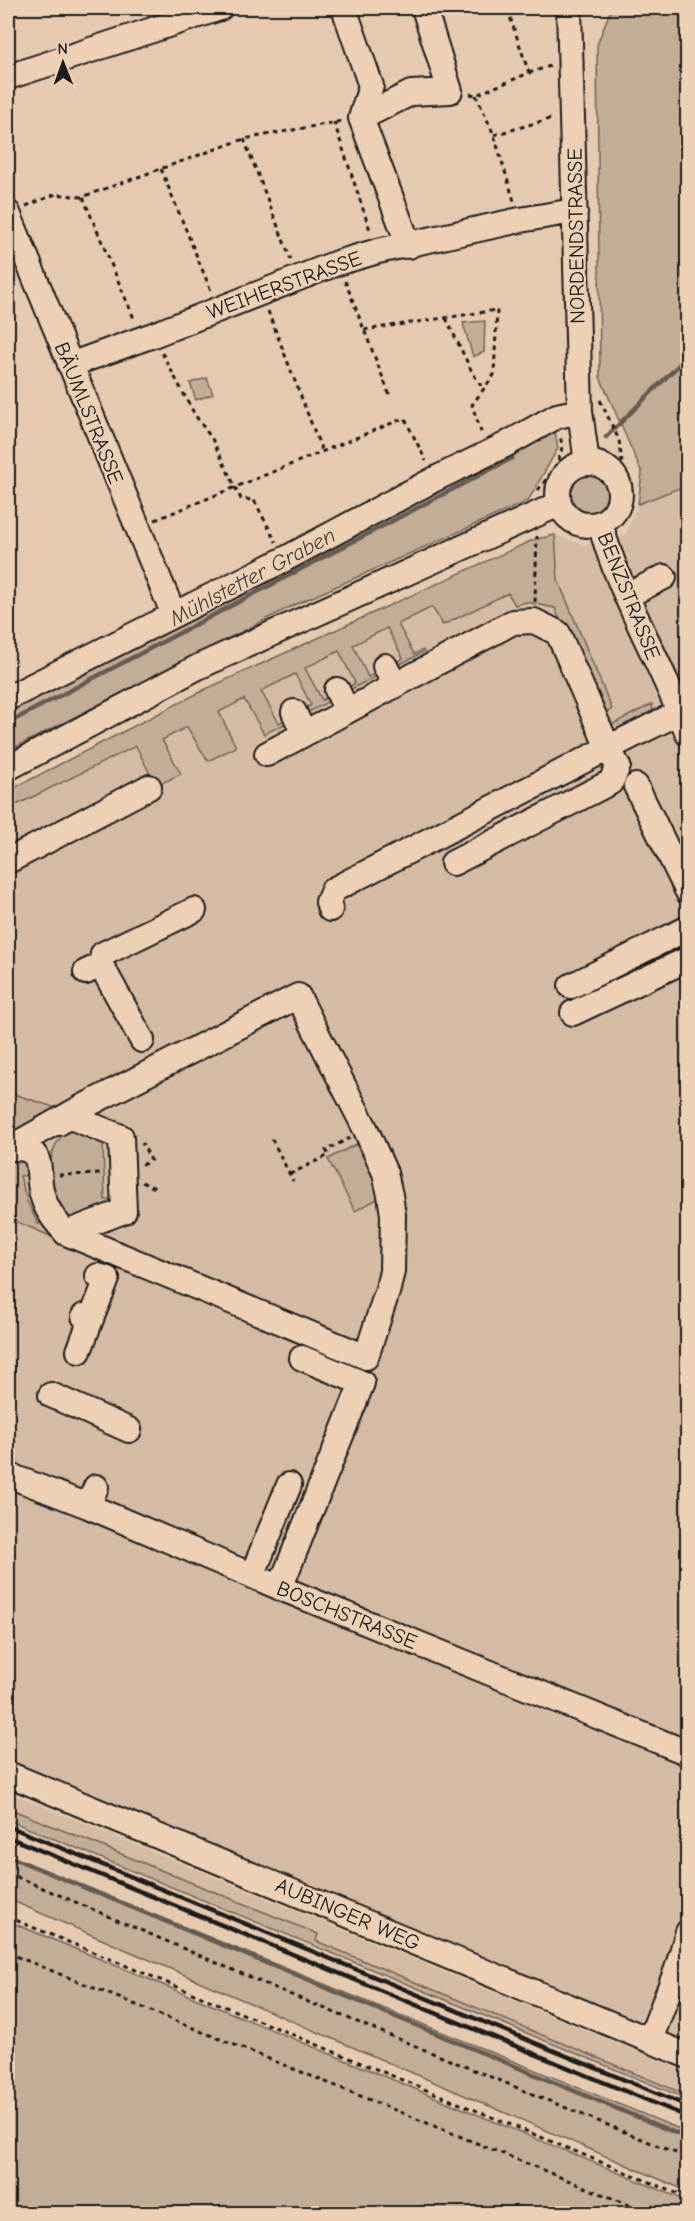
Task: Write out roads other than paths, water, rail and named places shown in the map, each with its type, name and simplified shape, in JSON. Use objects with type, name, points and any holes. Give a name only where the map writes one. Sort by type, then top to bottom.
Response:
[{"type":"street","points":[[8,77],[220,8]]},
{"type":"street","points":[[345,8],[371,86],[361,118],[409,246]]},
{"type":"street","points":[[361,118],[411,93],[450,91],[424,8]]},
{"type":"street","name":"NORDENDSTRASSE","points":[[569,8],[575,213],[572,412],[587,463]]},
{"type":"street","name":"BÄUMLSTRASSE","points":[[8,213],[17,262],[70,365],[173,613]]},
{"type":"street","name":"WEIHERSTRASSE","points":[[70,365],[337,263],[378,251],[520,220],[575,213]]},
{"type":"street","points":[[8,698],[173,613],[285,559],[435,479],[572,412]]},
{"type":"street","points":[[587,463],[607,469],[617,481],[620,495],[612,515],[592,525],[576,522],[563,512],[558,489],[565,474],[587,463]]},
{"type":"street","points":[[8,768],[198,667],[560,504]]},
{"type":"street","name":"BENZSTRASSE","points":[[600,523],[606,547],[626,596],[682,711]]},
{"type":"street","points":[[626,596],[664,578]]},
{"type":"street","points":[[267,754],[304,734],[342,700],[436,652],[513,622],[534,621],[558,633],[618,766],[612,782],[453,863]]},
{"type":"street","points":[[330,909],[328,902],[333,890],[364,885],[402,866],[608,748],[682,711]]},
{"type":"street","points":[[294,712],[304,734]]},
{"type":"street","points":[[636,786],[687,892]]},
{"type":"street","points":[[8,861],[149,787]]},
{"type":"street","points":[[142,1040],[113,1007],[93,969],[103,954],[194,910]]},
{"type":"street","points":[[571,986],[687,928]]},
{"type":"street","points":[[573,1013],[687,958]]},
{"type":"street","points":[[9,1149],[68,1116],[298,996],[366,1130],[388,1184],[393,1215],[393,1234],[388,1289],[366,1357],[66,1233],[48,1213],[41,1191],[39,1163],[48,1136],[68,1116]]},
{"type":"street","points":[[66,1233],[124,1211],[121,1137],[68,1116]]},
{"type":"street","points":[[9,1149],[25,1148],[34,1154],[39,1163]]},
{"type":"street","points":[[79,1351],[88,1317],[107,1280],[98,1276]]},
{"type":"street","points":[[280,1588],[362,1383],[302,1358]]},
{"type":"street","points":[[51,1395],[129,1430]]},
{"type":"street","name":"BOSCHSTRASSE","points":[[8,1475],[92,1496],[225,1560],[252,1576],[687,1753]]},
{"type":"street","points":[[252,1576],[289,1485]]},
{"type":"street","name":"AUBINGER WEG","points":[[8,1774],[687,2056]]},
{"type":"street","points":[[650,2040],[677,1969],[687,1932]]},
{"type":"waterway","name":"Mühlstetter Graben","points":[[606,437],[688,356]]},
{"type":"waterway","name":"Mühlstetter Graben","points":[[8,723],[512,458]]},
{"type":"waterway","points":[[8,1856],[688,2138]]},
{"type":"railway","points":[[8,1826],[688,2106]]},
{"type":"railway","points":[[8,1837],[688,2117]]}]
